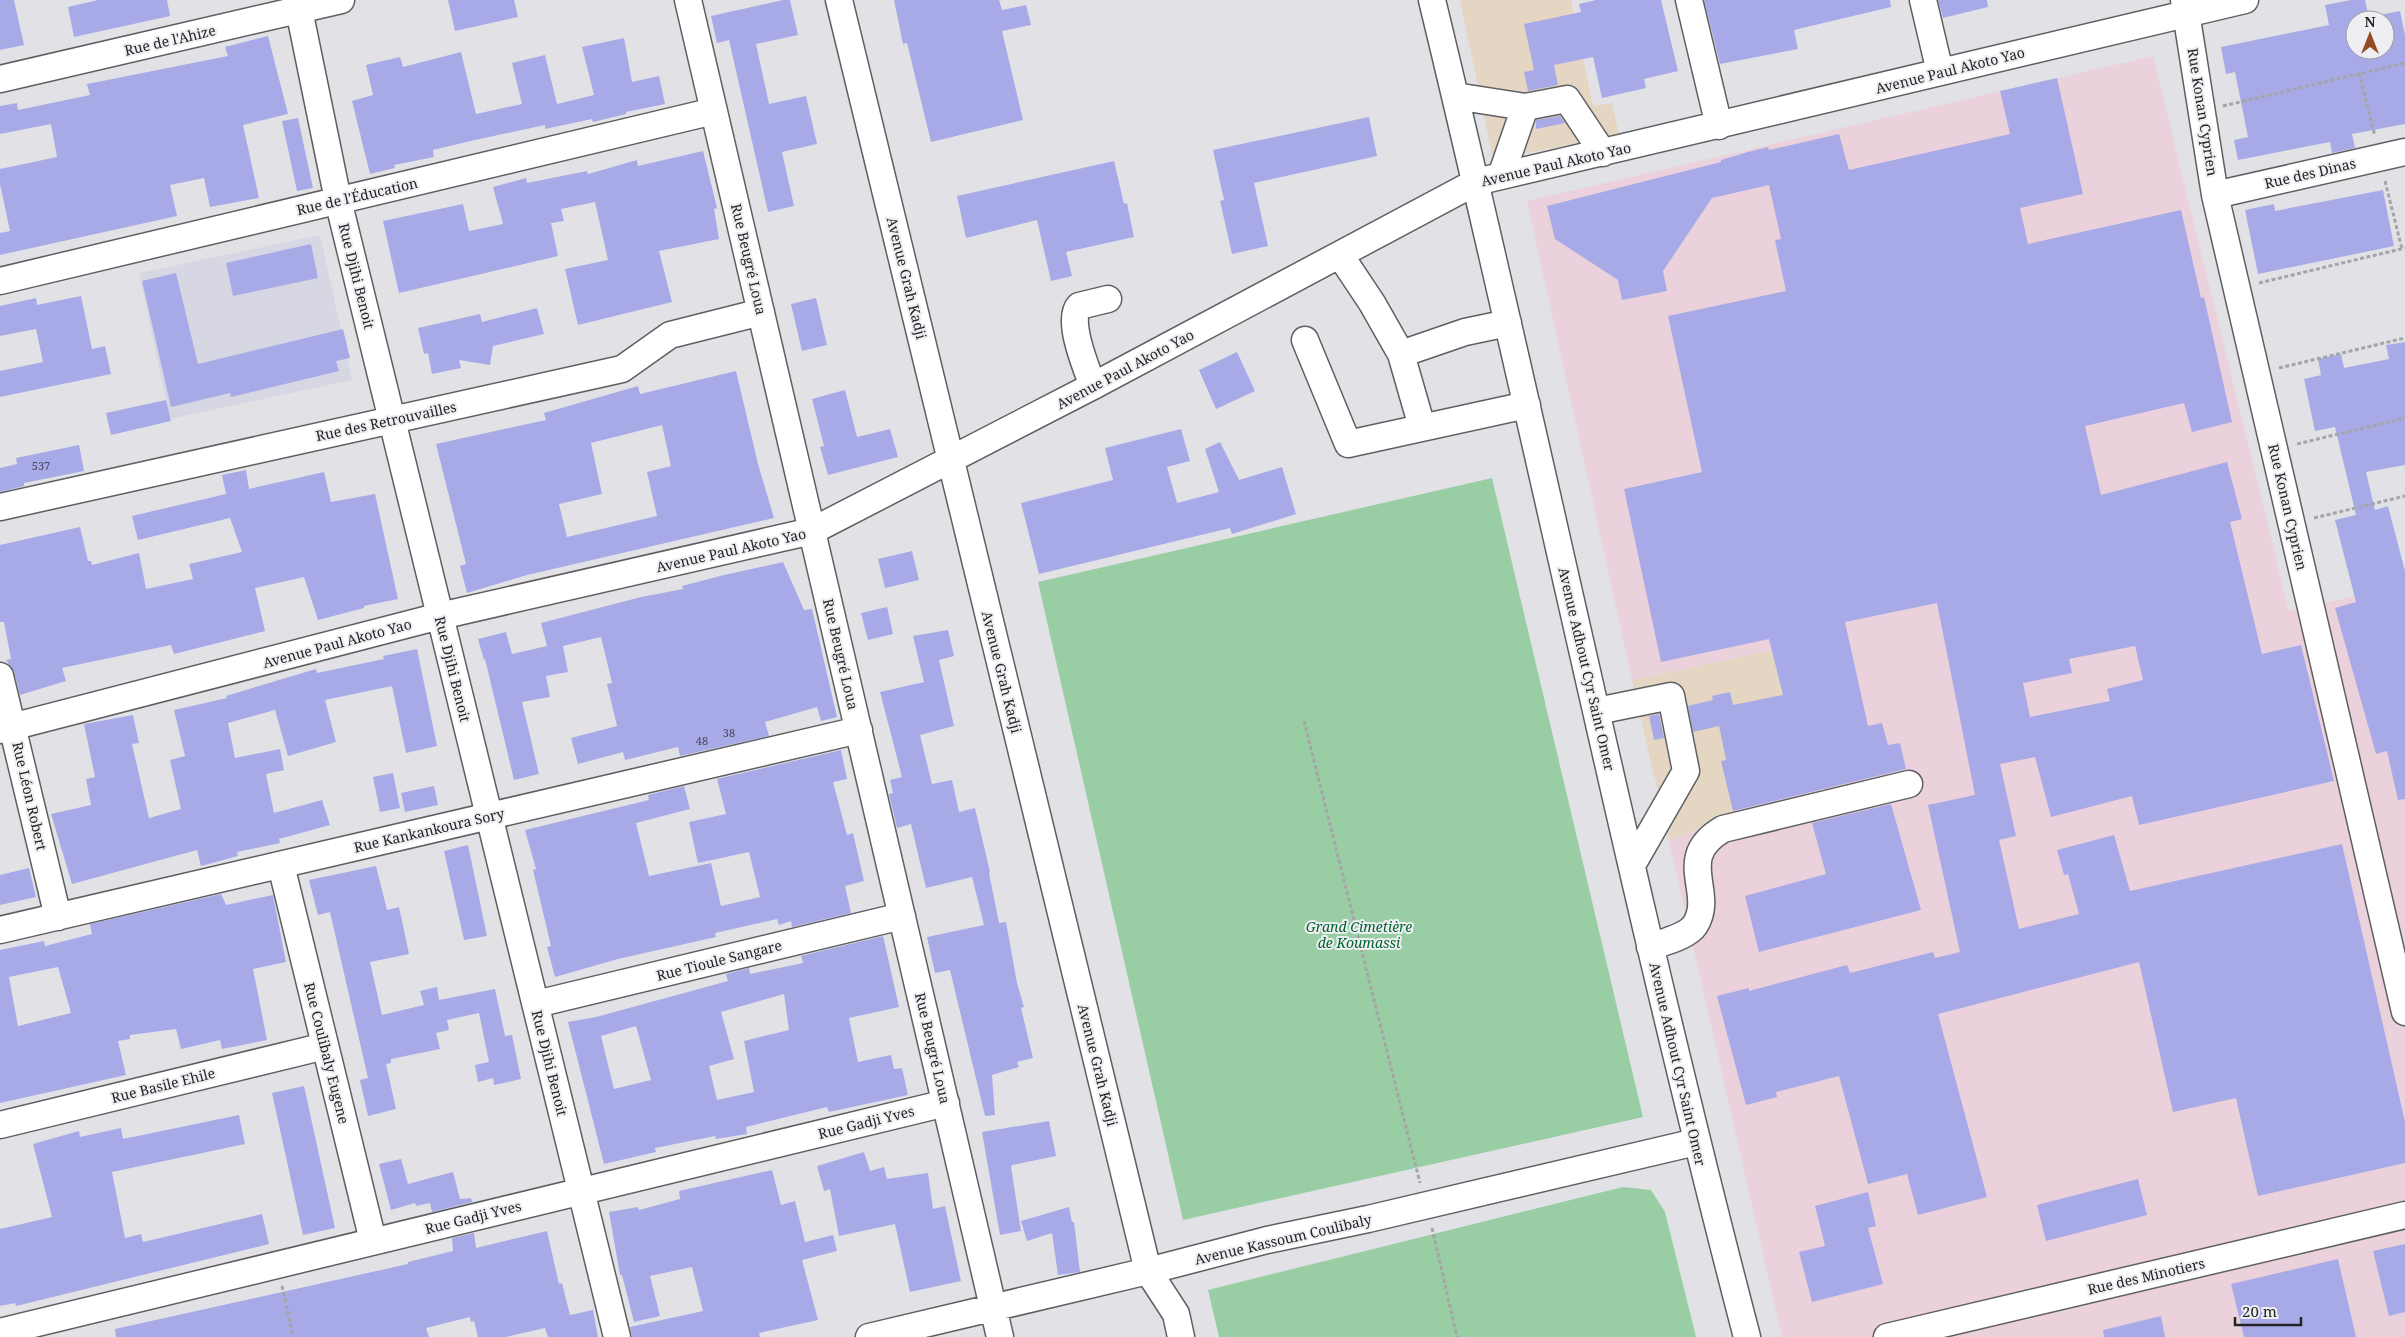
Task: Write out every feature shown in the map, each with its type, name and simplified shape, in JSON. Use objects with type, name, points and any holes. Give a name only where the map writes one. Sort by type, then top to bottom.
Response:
[{"type":"street","name":"Rue de l'Ahize","points":[[0,79],[298,5],[341,0]]},
{"type":"street","name":"Rue Beugré Loua","points":[[688,0],[1000,1337]]},
{"type":"street","name":"Avenue Grah Kadji","points":[[839,0],[1148,1271],[1176,1314],[1181,1337]]},
{"type":"street","name":"Avenue Adhout Cyr Saint Omer","points":[[1432,0],[1476,182],[1696,1142],[1747,1337]]},
{"type":"street","points":[[1689,0],[1719,126]]},
{"type":"street","points":[[1923,0],[1940,72]]},
{"type":"street","name":"Avenue Paul Akoto Yao","points":[[7,728],[440,616],[812,531],[1093,386],[1476,182],[1719,126],[1940,72],[2186,7],[2245,0]]},
{"type":"street","name":"Rue Djihi Benoit","points":[[298,5],[338,200],[617,1337]]},
{"type":"street","name":"Rue Konan Cyprien","points":[[2186,7],[2215,195],[2405,1012]]},
{"type":"street","points":[[1456,96],[1525,107],[1567,99],[1603,153]]},
{"type":"street","points":[[1501,176],[1525,107]]},
{"type":"street","name":"Rue de l'Éducation","points":[[0,281],[714,111]]},
{"type":"street","name":"Rue des Dinas","points":[[2215,195],[2405,152]]},
{"type":"street","points":[[1340,255],[1372,303],[1401,354],[1422,428]]},
{"type":"street","points":[[1093,386],[1079,352],[1075,312],[1079,306],[1108,299]]},
{"type":"street","name":"Rue des Retrouvailles","points":[[0,506],[622,369],[670,335],[761,312]]},
{"type":"street","points":[[1401,354],[1465,332],[1508,323]]},
{"type":"street","points":[[1305,340],[1348,444],[1527,404]]},
{"type":"street","name":"Rue Léon Robert","points":[[0,676],[7,728],[58,917]]},
{"type":"street","points":[[1597,711],[1671,696],[1686,771],[1632,865]]},
{"type":"street","name":"Rue Kankankoura Sory","points":[[0,930],[858,730]]},
{"type":"street","points":[[1650,946],[1685,933],[1695,925],[1700,907],[1697,868],[1699,853],[1708,837],[1723,829],[1909,784]]},
{"type":"street","name":"Rue Coulibaly Eugene","points":[[281,865],[373,1241]]},
{"type":"street","name":"Rue Tioule Sangare","points":[[536,1004],[902,916]]},
{"type":"street","name":"Rue Basile Ehile","points":[[0,1125],[326,1046]]},
{"type":"street","name":"Rue Gadji Yves","points":[[0,1332],[946,1103]]},
{"type":"street","name":"Avenue Kassoum Coulibaly","points":[[869,1337],[1148,1271],[1267,1240],[1426,1206],[1696,1142]]},
{"type":"street","name":"Rue des Minotiers","points":[[1887,1337],[2405,1215]]},
{"type":"path","points":[[2203,111],[2405,63]]},
{"type":"path","points":[[2237,288],[2405,248]]},
{"type":"path","points":[[2257,373],[2405,338]]},
{"type":"path","points":[[2274,449],[2405,418]]},
{"type":"path","points":[[2292,523],[2405,496]]},
{"type":"path","points":[[1304,721],[1457,1337]]},
{"type":"path","points":[[278,1264],[293,1337]]},
{"type":"shaded area","points":[[1460,0],[1571,0],[1593,106],[1612,103],[1619,135],[1493,160]]},
{"type":"shaded area","points":[[2153,56],[2289,611],[2405,585],[2405,1337],[1782,1337],[1669,841],[1734,815],[1721,761],[1795,743],[1772,650],[1632,680],[1527,201]]},
{"type":"shaded area","points":[[320,235],[352,380],[170,419],[139,273]]},
{"type":"shaded area","points":[[1772,650],[1795,744],[1734,815],[1669,841],[1632,680]]},
{"type":"green space","name":"Grand Cimetière de Koumassi","points":[[1492,478],[1643,1117],[1183,1220],[1038,582]]},
{"type":"green space","points":[[1623,1187],[1651,1190],[1665,1212],[1696,1337],[1219,1337],[1208,1290]]},
{"type":"building","points":[[0,0],[14,0],[24,45],[0,50]]},
{"type":"building","points":[[98,0],[167,0],[170,16],[74,37],[68,7]]},
{"type":"building","points":[[448,0],[514,0],[518,17],[455,31]]},
{"type":"building","points":[[790,0],[798,35],[756,44],[769,104],[806,96],[817,144],[782,152],[794,206],[768,212],[729,40],[717,43],[711,16]]},
{"type":"building","points":[[894,0],[999,0],[1002,10],[1026,5],[1031,25],[1002,31],[1023,120],[931,142],[907,43],[903,44]]},
{"type":"building","points":[[1596,0],[1661,0],[1678,71],[1644,79],[1646,88],[1602,98],[1593,57],[1554,65],[1558,85],[1528,91],[1524,72],[1534,70],[1524,24],[1581,12],[1579,4]]},
{"type":"building","points":[[1704,0],[1890,0],[1891,7],[1794,30],[1798,49],[1720,64]]},
{"type":"building","points":[[1938,0],[1987,0],[1988,7],[1943,18]]},
{"type":"building","points":[[2351,0],[2365,0],[2367,10],[2345,10],[2345,60],[2395,60],[2395,12],[2400,11],[2405,35],[2405,124],[2352,134],[2355,148],[2332,153],[2330,142],[2238,160],[2234,140],[2248,137],[2235,72],[2226,74],[2221,47],[2329,25],[2325,5]]},
{"type":"building","points":[[268,36],[288,114],[243,125],[259,198],[210,207],[204,178],[170,185],[177,216],[0,255],[0,233],[10,231],[0,184],[0,169],[57,157],[51,124],[0,134],[0,106],[17,103],[18,110],[90,95],[87,84],[228,56],[225,47]]},
{"type":"building","points":[[624,38],[632,82],[659,76],[665,104],[626,112],[626,114],[593,122],[592,119],[545,129],[545,125],[475,140],[433,150],[434,157],[394,165],[395,168],[370,174],[352,101],[373,95],[366,65],[400,57],[403,67],[461,52],[476,114],[522,104],[512,63],[545,55],[557,104],[594,95],[582,47]]},
{"type":"building","points":[[2057,78],[2083,194],[2020,208],[2028,244],[2181,210],[2201,298],[2204,297],[2232,422],[2192,432],[2184,403],[2085,426],[2101,495],[2227,462],[2242,519],[2230,522],[2262,654],[2301,645],[2334,781],[2139,825],[2132,796],[2051,817],[2035,757],[2000,764],[2016,836],[1999,840],[2019,929],[2079,914],[2068,874],[2064,875],[2057,850],[2114,835],[2130,891],[2342,844],[2405,1122],[2405,1163],[2258,1196],[2236,1098],[2173,1112],[2139,962],[1938,1014],[1987,1197],[1918,1215],[1907,1174],[1868,1184],[1839,1076],[1776,1092],[1777,1097],[1746,1105],[1717,996],[1749,988],[1749,991],[1847,965],[1850,973],[1933,952],[1935,958],[1960,952],[1928,805],[1975,795],[1937,603],[1845,622],[1868,726],[1882,723],[1888,745],[1900,743],[1906,769],[1733,811],[1721,761],[1726,760],[1719,726],[1693,732],[1688,706],[1713,700],[1712,696],[1730,692],[1733,705],[1783,695],[1769,639],[1661,662],[1624,489],[1702,472],[1668,316],[1786,291],[1775,240],[1781,239],[1769,185],[1712,198],[1663,271],[1667,291],[1622,300],[1618,280],[1555,239],[1547,206],[1721,162],[1721,160],[1768,147],[1769,150],[1839,134],[1849,170],[2010,134],[2000,91]],"holes":[[[2135,646],[2143,680],[2107,689],[2110,701],[2030,717],[2023,683],[2072,673],[2069,659]]]},
{"type":"building","points":[[1560,116],[1565,123],[1536,129],[1536,120]]},
{"type":"building","points":[[1369,117],[1377,156],[1254,183],[1268,246],[1232,254],[1220,201],[1224,200],[1213,150]]},
{"type":"building","points":[[298,118],[313,188],[297,191],[282,121]]},
{"type":"building","points":[[703,151],[717,208],[714,209],[719,239],[659,251],[672,302],[578,325],[565,269],[608,260],[595,202],[561,209],[564,221],[551,223],[558,256],[399,293],[383,221],[463,204],[469,231],[503,224],[493,187],[526,178],[527,183],[587,171],[588,174],[637,160],[638,166]]},
{"type":"building","points":[[1114,161],[1124,204],[1127,203],[1134,237],[1066,252],[1072,276],[1051,281],[1037,220],[966,238],[957,196]]},
{"type":"building","points":[[2383,190],[2394,246],[2258,274],[2245,210],[2274,204],[2275,211]]},
{"type":"building","points":[[311,244],[318,278],[233,296],[226,263]]},
{"type":"building","points":[[176,273],[198,364],[343,329],[350,358],[336,361],[339,371],[231,397],[230,393],[171,407],[142,281]]},
{"type":"building","points":[[81,296],[92,349],[105,346],[111,374],[0,397],[0,371],[43,362],[36,329],[0,336],[0,306],[36,298],[37,305]]},
{"type":"building","points":[[816,298],[827,345],[802,351],[791,304]]},
{"type":"building","points":[[537,308],[544,334],[493,346],[490,365],[459,360],[461,368],[432,374],[428,353],[424,354],[418,328],[480,314],[482,322]]},
{"type":"building","points":[[2405,342],[2405,465],[2366,472],[2375,510],[2388,506],[2405,571],[2405,799],[2398,800],[2387,751],[2376,754],[2335,608],[2356,602],[2335,520],[2356,515],[2335,427],[2315,431],[2304,379],[2321,375],[2318,359],[2341,354],[2344,368],[2389,359],[2386,345]]},
{"type":"building","points":[[1237,352],[1255,391],[1216,409],[1199,370]]},
{"type":"building","points":[[736,371],[758,464],[774,518],[527,575],[467,593],[460,566],[466,564],[436,444],[546,420],[544,413],[638,386],[640,394]],"holes":[[[662,425],[671,466],[647,472],[657,516],[567,537],[559,504],[602,494],[591,443]]]},
{"type":"building","points":[[845,390],[857,437],[890,429],[898,457],[828,475],[820,447],[824,446],[812,399]]},
{"type":"building","points":[[166,400],[171,421],[111,435],[106,413]]},
{"type":"building","points":[[1181,429],[1190,461],[1167,467],[1177,503],[1219,492],[1205,449],[1220,442],[1239,480],[1282,467],[1296,514],[1232,534],[1230,528],[1039,574],[1021,503],[1113,480],[1105,448]]},
{"type":"building","points":[[79,445],[84,471],[24,483],[24,486],[0,492],[0,468],[17,464],[16,458]]},
{"type":"building","points":[[246,470],[249,489],[324,472],[331,502],[375,494],[398,599],[364,606],[364,608],[318,620],[304,577],[255,588],[265,631],[174,654],[171,645],[62,668],[66,681],[20,695],[14,672],[6,660],[11,659],[4,622],[0,622],[0,545],[80,527],[88,561],[91,561],[92,565],[139,553],[146,589],[193,579],[189,564],[242,552],[230,518],[138,540],[132,516],[226,494],[222,475]]},
{"type":"building","points":[[912,551],[919,580],[885,588],[878,559]]},
{"type":"building","points":[[783,562],[804,610],[812,609],[837,717],[821,721],[817,707],[765,722],[769,736],[680,756],[678,747],[625,760],[623,752],[578,764],[571,738],[617,726],[607,684],[612,683],[601,637],[563,646],[568,672],[546,676],[550,697],[522,702],[539,774],[514,780],[485,659],[478,639],[506,632],[512,654],[547,646],[541,623],[641,597],[683,589],[682,586],[724,575]]},
{"type":"building","points":[[887,607],[893,634],[868,640],[861,613]]},
{"type":"building","points":[[948,630],[954,656],[939,660],[954,726],[920,735],[932,784],[952,780],[959,812],[975,808],[990,872],[999,923],[1006,922],[1017,983],[1024,1007],[1021,1008],[1033,1058],[1017,1062],[1019,1067],[992,1075],[995,1115],[985,1116],[950,970],[935,973],[927,937],[984,925],[972,877],[926,888],[911,824],[897,828],[889,794],[893,793],[890,780],[902,777],[880,692],[924,682],[913,636]]},
{"type":"building","points":[[417,649],[437,746],[406,753],[392,686],[325,700],[336,742],[288,756],[275,710],[228,723],[235,758],[280,749],[284,770],[266,774],[274,813],[322,800],[330,825],[279,839],[280,843],[237,852],[238,856],[201,866],[197,850],[72,884],[51,814],[91,805],[86,779],[95,777],[84,724],[133,715],[139,743],[132,744],[149,818],[181,809],[170,760],[185,756],[174,710],[227,698],[226,696],[316,669],[317,673],[384,659],[383,656]]},
{"type":"building","points":[[1659,714],[1664,738],[1654,740],[1649,716]]},
{"type":"building","points":[[841,750],[847,779],[833,782],[847,835],[853,833],[864,881],[845,886],[851,913],[792,927],[791,921],[779,925],[777,919],[715,933],[716,937],[618,959],[555,977],[547,947],[551,946],[533,870],[536,869],[525,830],[649,800],[648,795],[684,786],[690,809],[636,823],[649,876],[711,863],[721,906],[760,897],[749,852],[698,863],[689,822],[726,814],[717,779]]},
{"type":"building","points":[[393,773],[400,808],[380,812],[373,777]]},
{"type":"building","points":[[434,786],[438,805],[405,812],[401,793]]},
{"type":"building","points":[[1891,804],[1921,910],[1759,952],[1745,896],[1826,874],[1812,823]]},
{"type":"building","points":[[468,845],[487,936],[464,940],[444,851]]},
{"type":"building","points":[[376,866],[387,910],[399,907],[409,954],[370,962],[382,1015],[424,1005],[420,991],[437,987],[439,1000],[495,989],[505,1036],[512,1035],[521,1079],[494,1085],[493,1078],[478,1082],[475,1065],[489,1062],[479,1013],[447,1020],[449,1030],[436,1033],[440,1049],[391,1059],[391,1063],[386,1064],[396,1109],[368,1116],[360,1080],[368,1078],[330,912],[318,915],[309,880]]},
{"type":"building","points":[[29,868],[36,897],[0,905],[0,875]]},
{"type":"building","points":[[221,894],[226,905],[273,895],[286,962],[253,969],[267,1040],[222,1049],[220,1040],[181,1049],[176,1029],[130,1035],[130,1039],[118,1041],[126,1075],[0,1103],[0,950],[44,941],[45,946],[92,934],[90,924]],"holes":[[[58,967],[71,1013],[18,1026],[9,977]]]},
{"type":"building","points":[[883,936],[899,1007],[849,1018],[858,1062],[891,1055],[894,1069],[902,1068],[908,1095],[829,1112],[827,1107],[746,1127],[747,1134],[716,1139],[715,1136],[655,1148],[656,1152],[604,1164],[568,1022],[596,1017],[728,981],[726,974],[749,968],[750,974],[803,963],[801,956]],"holes":[[[784,994],[789,1030],[744,1041],[754,1092],[717,1100],[709,1066],[734,1059],[721,1012]],[[636,1026],[651,1080],[614,1089],[601,1036]]]},
{"type":"building","points":[[304,1086],[335,1228],[303,1235],[272,1093]]},
{"type":"building","points":[[239,1115],[245,1144],[112,1172],[125,1238],[141,1234],[143,1242],[262,1214],[269,1244],[16,1306],[15,1303],[0,1306],[0,1229],[52,1217],[33,1144],[79,1131],[80,1137],[121,1128],[123,1139]]},
{"type":"building","points":[[1049,1121],[1056,1156],[1012,1165],[1021,1231],[1000,1235],[982,1132]]},
{"type":"building","points":[[864,1152],[870,1171],[884,1167],[887,1179],[928,1173],[933,1209],[945,1206],[961,1281],[910,1292],[895,1224],[839,1236],[830,1189],[824,1191],[817,1166]]},
{"type":"building","points":[[401,1159],[408,1184],[453,1172],[460,1199],[471,1198],[472,1202],[432,1212],[430,1203],[416,1206],[415,1203],[391,1210],[379,1164]]},
{"type":"building","points":[[772,1170],[781,1205],[795,1201],[805,1242],[833,1235],[837,1251],[802,1260],[818,1320],[759,1333],[760,1337],[632,1337],[630,1327],[703,1311],[692,1267],[650,1276],[660,1316],[634,1322],[622,1275],[620,1275],[609,1212],[638,1207],[639,1210],[680,1199],[679,1191]]},
{"type":"building","points":[[2138,1179],[2147,1215],[2046,1241],[2037,1205]]},
{"type":"building","points":[[1868,1192],[1876,1226],[1868,1228],[1883,1284],[1812,1302],[1799,1252],[1825,1246],[1815,1206]]},
{"type":"building","points":[[1069,1207],[1072,1222],[1074,1222],[1080,1272],[1058,1275],[1052,1233],[1027,1241],[1021,1221]]},
{"type":"building","points":[[547,1231],[559,1284],[562,1283],[570,1315],[593,1310],[598,1337],[548,1337],[545,1328],[506,1337],[478,1337],[474,1321],[471,1322],[470,1317],[426,1328],[429,1337],[116,1337],[115,1329],[408,1264],[408,1262],[453,1251],[452,1238],[474,1233],[476,1248]]},
{"type":"building","points":[[2405,1244],[2405,1312],[2389,1316],[2373,1251]]},
{"type":"building","points":[[2338,1259],[2356,1337],[2244,1337],[2231,1284]]},
{"type":"building","points":[[2161,1316],[2165,1337],[2104,1337],[2103,1330]]}]
